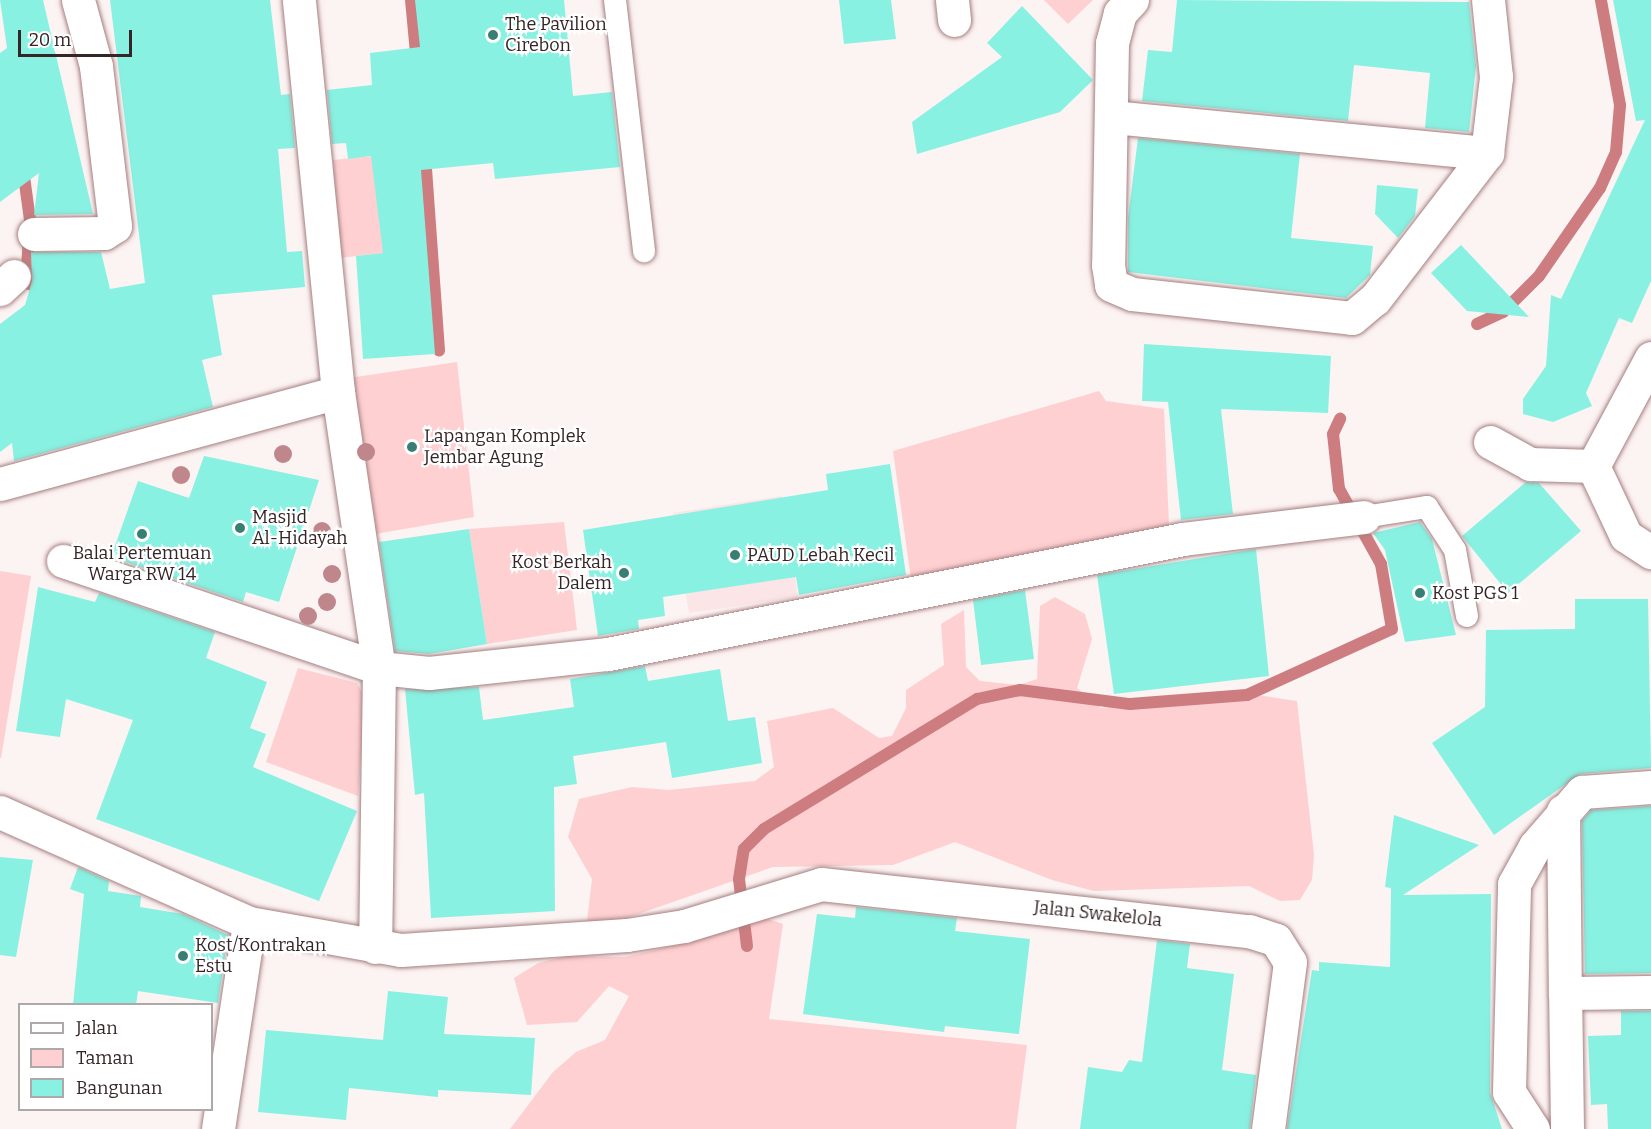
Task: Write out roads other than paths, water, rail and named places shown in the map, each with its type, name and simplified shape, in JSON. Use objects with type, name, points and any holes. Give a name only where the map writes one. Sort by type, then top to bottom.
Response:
[{"type":"street","points":[[34,234],[104,233],[115,226],[96,66],[78,0]]},
{"type":"street","points":[[299,0],[338,392],[379,668],[375,947]]},
{"type":"street","points":[[1132,0],[1113,28],[1111,285],[1132,294],[1330,319],[1352,318],[1376,299],[1487,153],[1496,76],[1488,0]]},
{"type":"street","points":[[1112,117],[1487,153]]},
{"type":"street","points":[[1593,466],[1651,358]]},
{"type":"street","points":[[0,484],[338,392]]},
{"type":"street","points":[[1490,442],[1530,464],[1593,466]]},
{"type":"street","points":[[1593,466],[1626,536],[1651,552]]},
{"type":"street","points":[[63,561],[379,668],[429,674],[608,654],[1184,539],[1357,517]]},
{"type":"street","points":[[1533,1129],[1509,1092],[1509,917],[1514,884],[1563,811],[1591,789],[1651,787]]},
{"type":"street","points":[[1563,811],[1567,1129]]},
{"type":"street","name":"Jalan Swakelola","points":[[0,812],[249,923],[375,947],[417,951],[627,935],[684,926],[821,884],[1232,928],[1276,940],[1290,962],[1268,1129]]},
{"type":"street","points":[[218,1129],[249,923]]},
{"type":"street","points":[[1565,993],[1651,992]]},
{"type":"lane","points":[[615,0],[644,251]]},
{"type":"lane","points":[[1357,517],[1427,507],[1455,550],[1467,615]]},
{"type":"waterway","points":[[411,0],[417,63]]},
{"type":"waterway","points":[[1477,324],[1503,312],[1539,276],[1600,188],[1616,152],[1620,105],[1601,0]]},
{"type":"waterway","points":[[425,155],[439,351]]},
{"type":"waterway","points":[[23,169],[30,220],[26,283],[46,289]]},
{"type":"waterway","points":[[747,946],[739,879],[744,849],[764,829],[977,699],[1020,690],[1130,704],[1247,695],[1392,629],[1381,564],[1339,489],[1333,434],[1340,419]]},
{"type":"place","name":"The Pavilion Cirebon","points":[[493,35]]},
{"type":"place","name":"Lapangan Komplek Jembar Agung","points":[[412,447]]},
{"type":"place","name":"Masjid Al-Hidayah","points":[[240,528]]},
{"type":"place","name":"Balai Pertemuan Warga RW 14","points":[[142,534]]},
{"type":"place","name":"PAUD Lebah Kecil","points":[[735,555]]},
{"type":"place","name":"Kost Berkah Dalem","points":[[624,573]]},
{"type":"place","name":"Kost PGS 1","points":[[1420,593]]},
{"type":"place","name":"Kost/Kontrakan Estu","points":[[183,956]]}]
